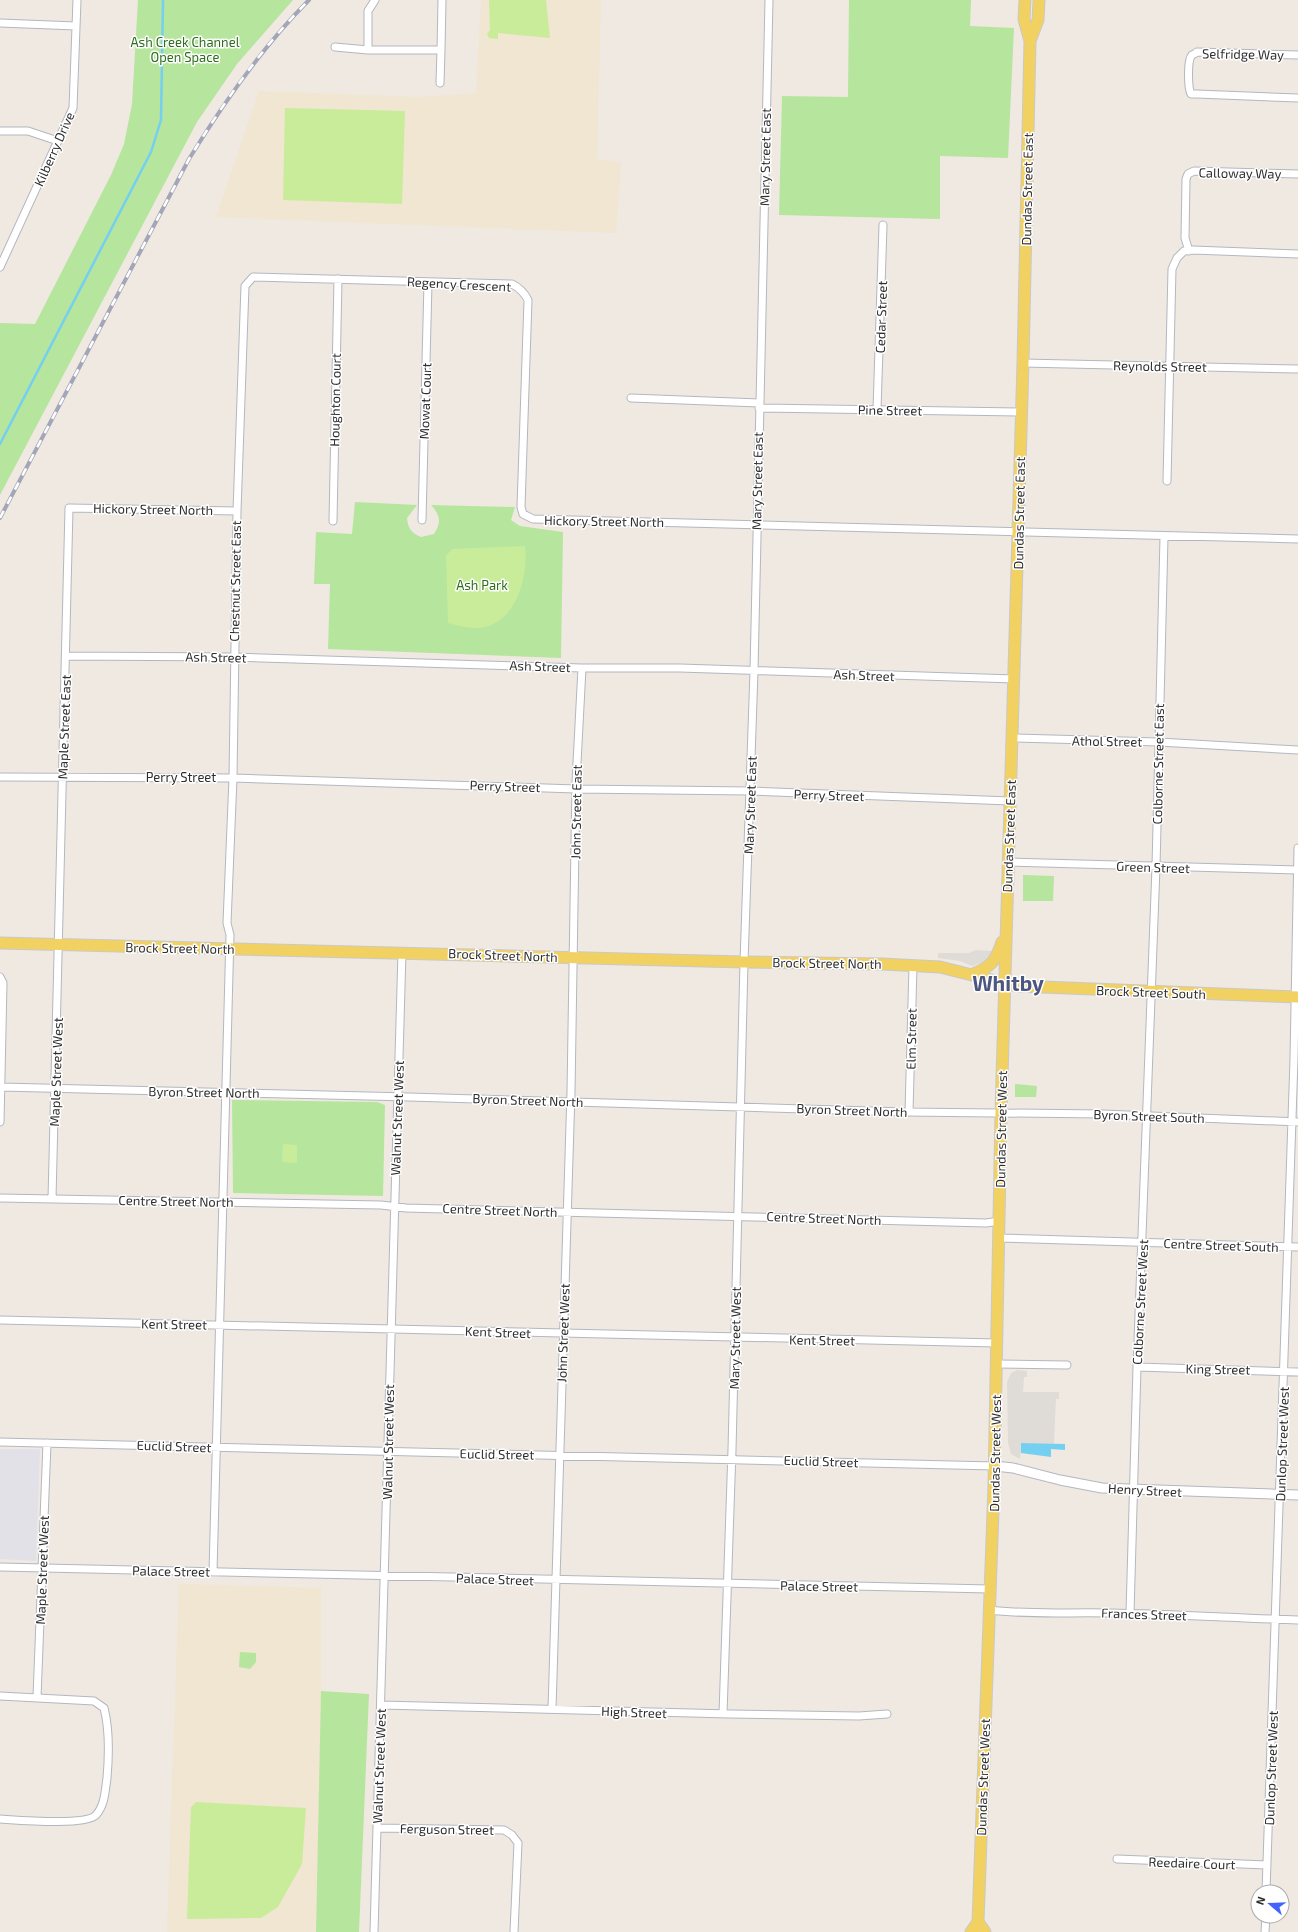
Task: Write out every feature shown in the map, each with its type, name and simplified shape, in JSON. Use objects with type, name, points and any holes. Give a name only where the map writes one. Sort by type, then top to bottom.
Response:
[{"type":"main road","name":"Dundas Street East","points":[[1005,984],[1023,363],[1030,41],[1024,19],[1025,0]]},
{"type":"main road","name":"Dundas Street East","points":[[1030,41],[1038,20],[1039,0]]},
{"type":"main road","points":[[974,974],[986,969],[992,964],[999,953],[1006,931]]},
{"type":"main road","name":"Brock Street North","points":[[0,943],[402,952],[744,962],[862,963],[940,967],[974,974],[1005,984]]},
{"type":"main road","name":"Brock Street South","points":[[1005,984],[1084,990],[1297,997]]},
{"type":"main road","name":"Dundas Street West","points":[[978,1922],[995,1466],[1001,1112],[1005,984]]},
{"type":"main road","name":"Henry Street","points":[[995,1466],[1013,1468],[1102,1488],[1298,1494]]},
{"type":"main road","points":[[971,1932],[978,1922],[985,1932]]},
{"type":"street","name":"Kilberry Drive","points":[[0,267],[73,108],[77,0]]},
{"type":"street","points":[[368,50],[368,11],[375,0]]},
{"type":"street","points":[[440,83],[442,0]]},
{"type":"street","name":"Mary Street East","points":[[744,962],[754,671],[756,525],[769,0]]},
{"type":"street","points":[[0,23],[76,26]]},
{"type":"street","points":[[335,47],[368,50],[440,50]]},
{"type":"street","name":"Selfridge Way","points":[[1298,55],[1198,52],[1192,55],[1190,60],[1189,89],[1191,94],[1298,98]]},
{"type":"street","points":[[0,131],[28,131],[58,141]]},
{"type":"street","name":"Calloway Way","points":[[1189,251],[1185,238],[1186,179],[1188,174],[1194,171],[1298,174]]},
{"type":"street","name":"Cedar Street","points":[[877,410],[883,224]]},
{"type":"street","points":[[1167,482],[1172,269],[1177,258],[1184,251],[1298,254]]},
{"type":"street","name":"Regency Crescent","points":[[245,286],[253,277],[338,279],[428,283],[512,284],[525,293],[528,300],[521,500],[523,514]]},
{"type":"street","name":"Houghton Court","points":[[333,521],[338,279]]},
{"type":"street","name":"Mowat Court","points":[[422,520],[428,283]]},
{"type":"street","name":"Chestnut Street East","points":[[213,1572],[230,935],[227,923],[233,778],[237,511],[245,286]]},
{"type":"street","name":"Reynolds Street","points":[[1023,363],[1298,369]]},
{"type":"street","name":"Pine Street","points":[[631,398],[877,410],[1021,412]]},
{"type":"street","name":"Hickory Street North","points":[[70,508],[237,511]]},
{"type":"street","name":"Maple Street East","points":[[59,945],[62,777],[70,508]]},
{"type":"street","name":"Hickory Street North","points":[[523,514],[533,519],[1164,537],[1298,539]]},
{"type":"street","name":"Colborne Street East","points":[[1150,991],[1156,868],[1164,537]]},
{"type":"street","name":"Ash Street","points":[[66,656],[234,657],[582,668],[680,668],[1014,679]]},
{"type":"street","name":"John Street East","points":[[574,957],[576,789],[582,668]]},
{"type":"street","name":"Athol Street","points":[[1012,738],[1159,742],[1298,750]]},
{"type":"street","name":"Perry Street","points":[[0,777],[233,778],[576,789],[750,791],[1010,801]]},
{"type":"street","name":"Dunlop Street West","points":[[1266,1884],[1288,1247],[1295,1122],[1298,848]]},
{"type":"street","name":"Green Street","points":[[1009,862],[1156,868],[1298,870]]},
{"type":"street","name":"Maple Street West","points":[[52,1199],[59,945]]},
{"type":"street","name":"Walnut Street West","points":[[374,1932],[389,1452],[402,952]]},
{"type":"street","name":"John Street West","points":[[552,1709],[574,957]]},
{"type":"street","name":"Mary Street West","points":[[723,1714],[732,1459],[744,962]]},
{"type":"street","name":"Elm Street","points":[[909,1112],[912,966]]},
{"type":"street","points":[[0,977],[3,983],[0,1122]]},
{"type":"street","name":"Colborne Street West","points":[[1130,1613],[1150,991]]},
{"type":"street","name":"Byron Street North","points":[[1,1087],[570,1101],[909,1112],[1001,1112]]},
{"type":"street","name":"Byron Street South","points":[[1001,1112],[1103,1114],[1295,1122]]},
{"type":"street","name":"Centre Street North","points":[[0,1198],[395,1206],[986,1223],[1000,1221]]},
{"type":"street","name":"Centre Street South","points":[[999,1238],[1298,1247]]},
{"type":"street","name":"Kent Street","points":[[0,1320],[997,1343]]},
{"type":"street","points":[[997,1364],[1067,1365]]},
{"type":"street","name":"King Street","points":[[1137,1368],[1298,1372]]},
{"type":"street","name":"Euclid Street","points":[[0,1442],[995,1466]]},
{"type":"street","name":"Maple Street West","points":[[37,1697],[47,1443]]},
{"type":"street","name":"Palace Street","points":[[0,1567],[555,1581],[990,1589]]},
{"type":"street","name":"Frances Street","points":[[990,1610],[1025,1613],[1130,1613],[1298,1620]]},
{"type":"street","points":[[0,1696],[94,1701],[104,1708],[108,1724],[108,1764],[104,1802],[95,1816],[80,1822],[0,1819]]},
{"type":"street","name":"High Street","points":[[381,1705],[723,1714],[859,1716],[887,1714]]},
{"type":"street","name":"Ferguson Street","points":[[377,1828],[504,1830],[512,1835],[518,1843],[514,1932]]},
{"type":"street","name":"Reedaire Court","points":[[1117,1860],[1267,1864]]},
{"type":"shaded area","points":[[481,0],[601,0],[597,159],[621,162],[616,233],[216,217],[259,91],[419,97],[476,93]]},
{"type":"shaded area","points":[[976,950],[994,951],[987,961],[972,966],[960,961],[938,958],[938,953],[969,953]]},
{"type":"shaded area","points":[[1017,1370],[1027,1371],[1027,1377],[1024,1377],[1023,1392],[1059,1392],[1059,1399],[1056,1399],[1054,1444],[1022,1443],[1020,1459],[1011,1454],[1008,1443],[1007,1382],[1011,1373]]},
{"type":"shaded area","points":[[0,1449],[40,1449],[36,1561],[0,1559]]},
{"type":"shaded area","points":[[179,1584],[321,1588],[321,1691],[316,1932],[167,1932]]},
{"type":"green space","name":"Ash Creek Channel Open Space","points":[[138,0],[293,0],[237,64],[197,122],[0,495],[0,323],[35,324],[111,175],[124,144],[132,104]]},
{"type":"green space","points":[[489,0],[546,0],[550,38],[498,33],[498,39],[489,38],[487,34],[490,30]]},
{"type":"green space","points":[[849,0],[971,0],[970,26],[1014,28],[1008,158],[940,156],[940,219],[779,215],[782,96],[848,97]]},
{"type":"green space","points":[[285,108],[405,111],[402,204],[283,200]]},
{"type":"green space","name":"Ash Park","points":[[355,502],[417,505],[407,518],[408,525],[411,530],[421,537],[434,534],[437,530],[439,519],[431,505],[515,507],[511,520],[520,526],[563,532],[561,658],[328,649],[330,584],[314,584],[316,532],[352,534]]},
{"type":"green space","points":[[525,546],[526,559],[522,586],[517,599],[510,610],[501,619],[489,626],[476,628],[448,623],[446,556],[452,549]]},
{"type":"green space","points":[[1023,875],[1054,876],[1053,901],[1023,901]]},
{"type":"green space","points":[[1015,1084],[1037,1086],[1036,1097],[1015,1097]]},
{"type":"green space","points":[[232,1100],[377,1102],[385,1105],[383,1196],[233,1193]]},
{"type":"green space","points":[[283,1144],[297,1145],[297,1163],[282,1162]]},
{"type":"green space","points":[[240,1652],[256,1653],[256,1662],[250,1669],[239,1667]]},
{"type":"green space","points":[[321,1691],[369,1694],[359,1932],[316,1932]]},
{"type":"green space","points":[[196,1802],[306,1808],[302,1864],[278,1907],[261,1918],[187,1919],[191,1807]]},
{"type":"water","points":[[1021,1443],[1065,1444],[1065,1450],[1051,1449],[1051,1457],[1021,1453]]},
{"type":"waterway","points":[[0,444],[151,152],[161,120],[163,0]]},
{"type":"railway","points":[[0,518],[189,159],[244,76],[275,37],[309,0]]},
{"type":"district","name":"Whitby","points":[[1008,982]]}]
